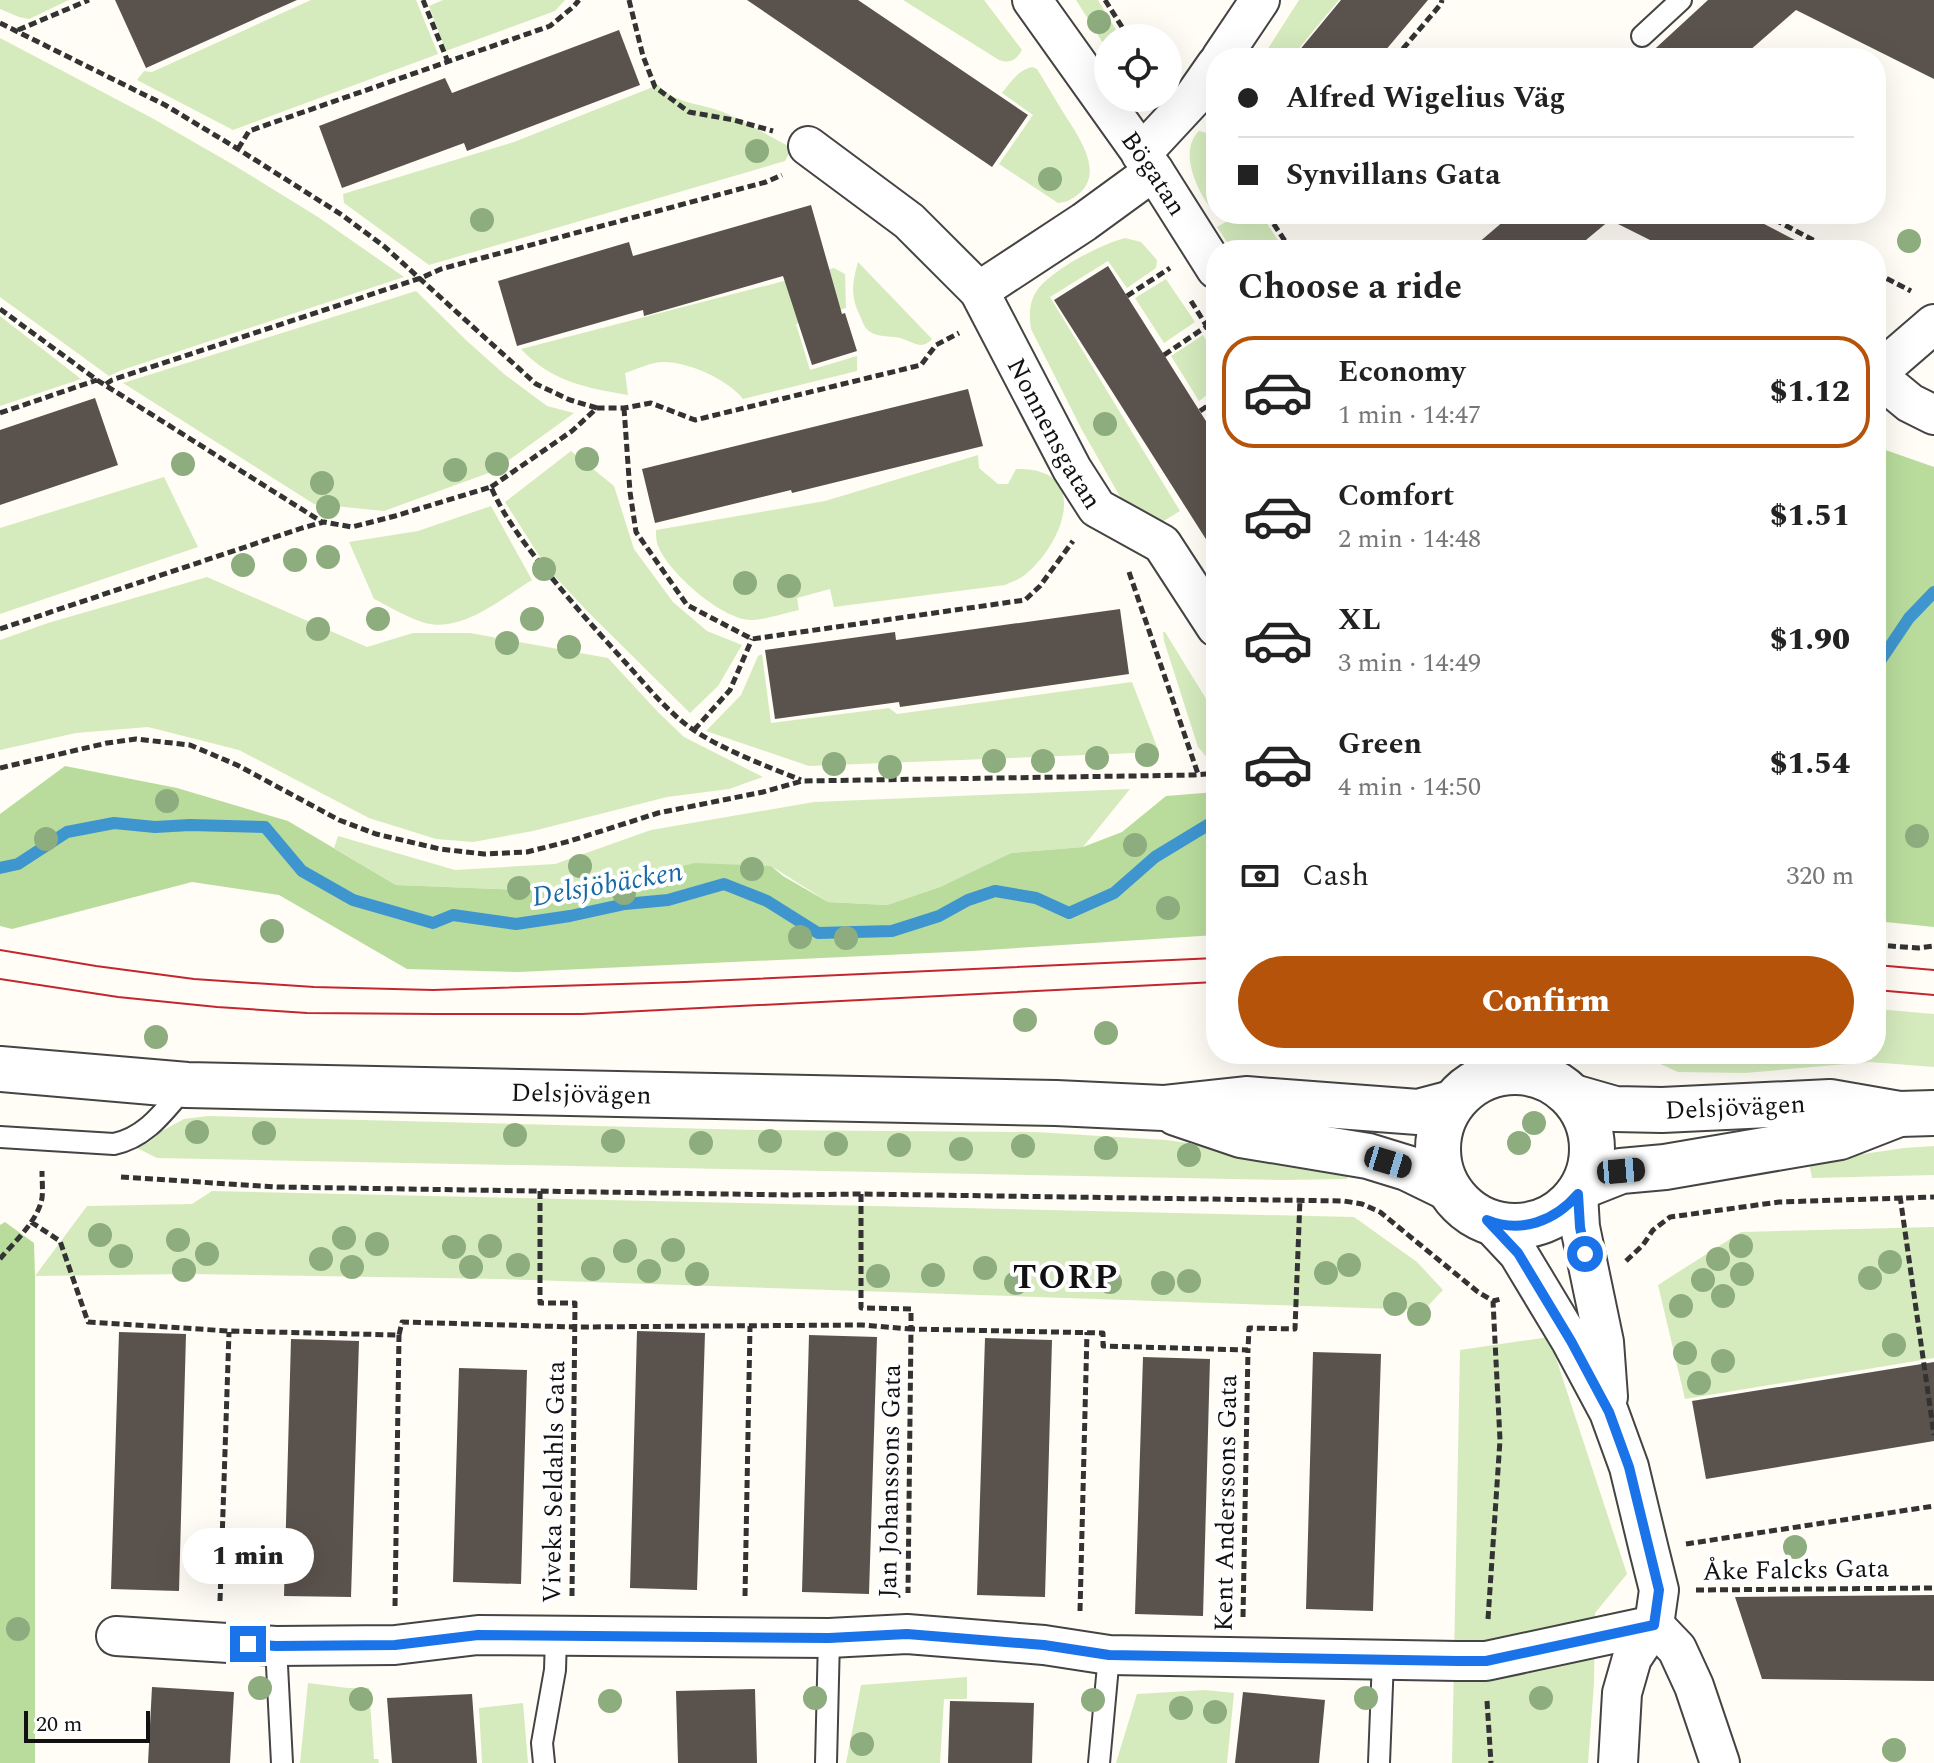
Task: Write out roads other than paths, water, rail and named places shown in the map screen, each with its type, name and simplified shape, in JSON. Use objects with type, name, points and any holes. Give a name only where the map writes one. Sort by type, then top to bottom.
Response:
[{"type":"street","name":"Bögatan","points":[[1032,0],[1148,162],[1206,253]]},
{"type":"street","points":[[1228,48],[1260,0]]},
{"type":"street","points":[[985,304],[1084,222],[1148,162],[1206,79]]},
{"type":"street","name":"Nonnensgatan","points":[[816,151],[909,221],[985,304],[1072,469],[1110,515],[1162,544],[1206,612]]},
{"type":"street","points":[[1886,366],[1934,324]]},
{"type":"street","points":[[1886,383],[1910,403],[1934,415]]},
{"type":"street","name":"Delsjövägen","points":[[0,1069],[187,1085],[1056,1103],[1163,1108],[1246,1099],[1418,1112],[1473,1079]]},
{"type":"street","points":[[1514,1071],[1554,1077],[1587,1120],[1592,1144],[1590,1168],[1580,1190],[1556,1215],[1541,1222],[1507,1226],[1487,1220],[1461,1204],[1448,1188],[1440,1169],[1438,1142],[1441,1125],[1473,1079],[1514,1071]]},
{"type":"street","name":"Delsjövägen","points":[[1554,1077],[1615,1109],[1662,1110],[1830,1102],[1916,1113]]},
{"type":"street","name":"Delsjövägen","points":[[1163,1108],[1241,1135],[1368,1156],[1407,1168],[1448,1188]]},
{"type":"street","name":"Delsjövägen","points":[[1580,1190],[1621,1171],[1665,1167],[1840,1137],[1916,1113]]},
{"type":"street","points":[[1580,1190],[1580,1227],[1604,1342],[1609,1412]]},
{"type":"street","points":[[1487,1220],[1518,1253],[1609,1412],[1629,1467],[1649,1550],[1656,1608],[1694,1686],[1720,1763]]},
{"type":"street","points":[[116,1636],[276,1646],[395,1645],[478,1635],[829,1638],[907,1634],[1044,1645],[1094,1653],[1486,1661],[1656,1608]]},
{"type":"street","points":[[1618,1763],[1622,1693],[1632,1658],[1656,1608]]},
{"type":"lane","points":[[1642,36],[1681,0]]},
{"type":"lane","points":[[0,1137],[114,1144],[130,1141],[152,1125],[187,1085]]},
{"type":"lane","points":[[544,1763],[542,1743],[564,1637]]},
{"type":"lane","points":[[826,1763],[829,1638]]},
{"type":"lane","points":[[276,1646],[282,1763]]},
{"type":"lane","points":[[1094,1653],[1099,1763]]},
{"type":"lane","points":[[1379,1763],[1383,1659]]},
{"type":"waterway","name":"Delsjöbäcken","points":[[1886,652],[1909,618],[1934,592]]},
{"type":"waterway","name":"Delsjöbäcken","points":[[0,868],[18,864],[67,832],[114,823],[155,827],[265,827],[302,871],[353,900],[433,923],[453,915],[516,924],[625,904],[668,900],[724,884],[767,901],[818,933],[892,931],[939,916],[968,900],[995,891],[1036,898],[1069,913],[1114,893],[1155,857],[1206,826]]},
{"type":"tram line","points":[[0,950],[194,979],[314,987],[433,990],[1206,958]]},
{"type":"tram line","points":[[1886,966],[1934,970]]},
{"type":"tram line","points":[[0,979],[118,997],[217,1007],[307,1013],[435,1014],[582,1014],[1206,983]]},
{"type":"tram line","points":[[1886,991],[1934,995]]},
{"type":"district","name":"TORP","points":[[1066,1276]]}]
